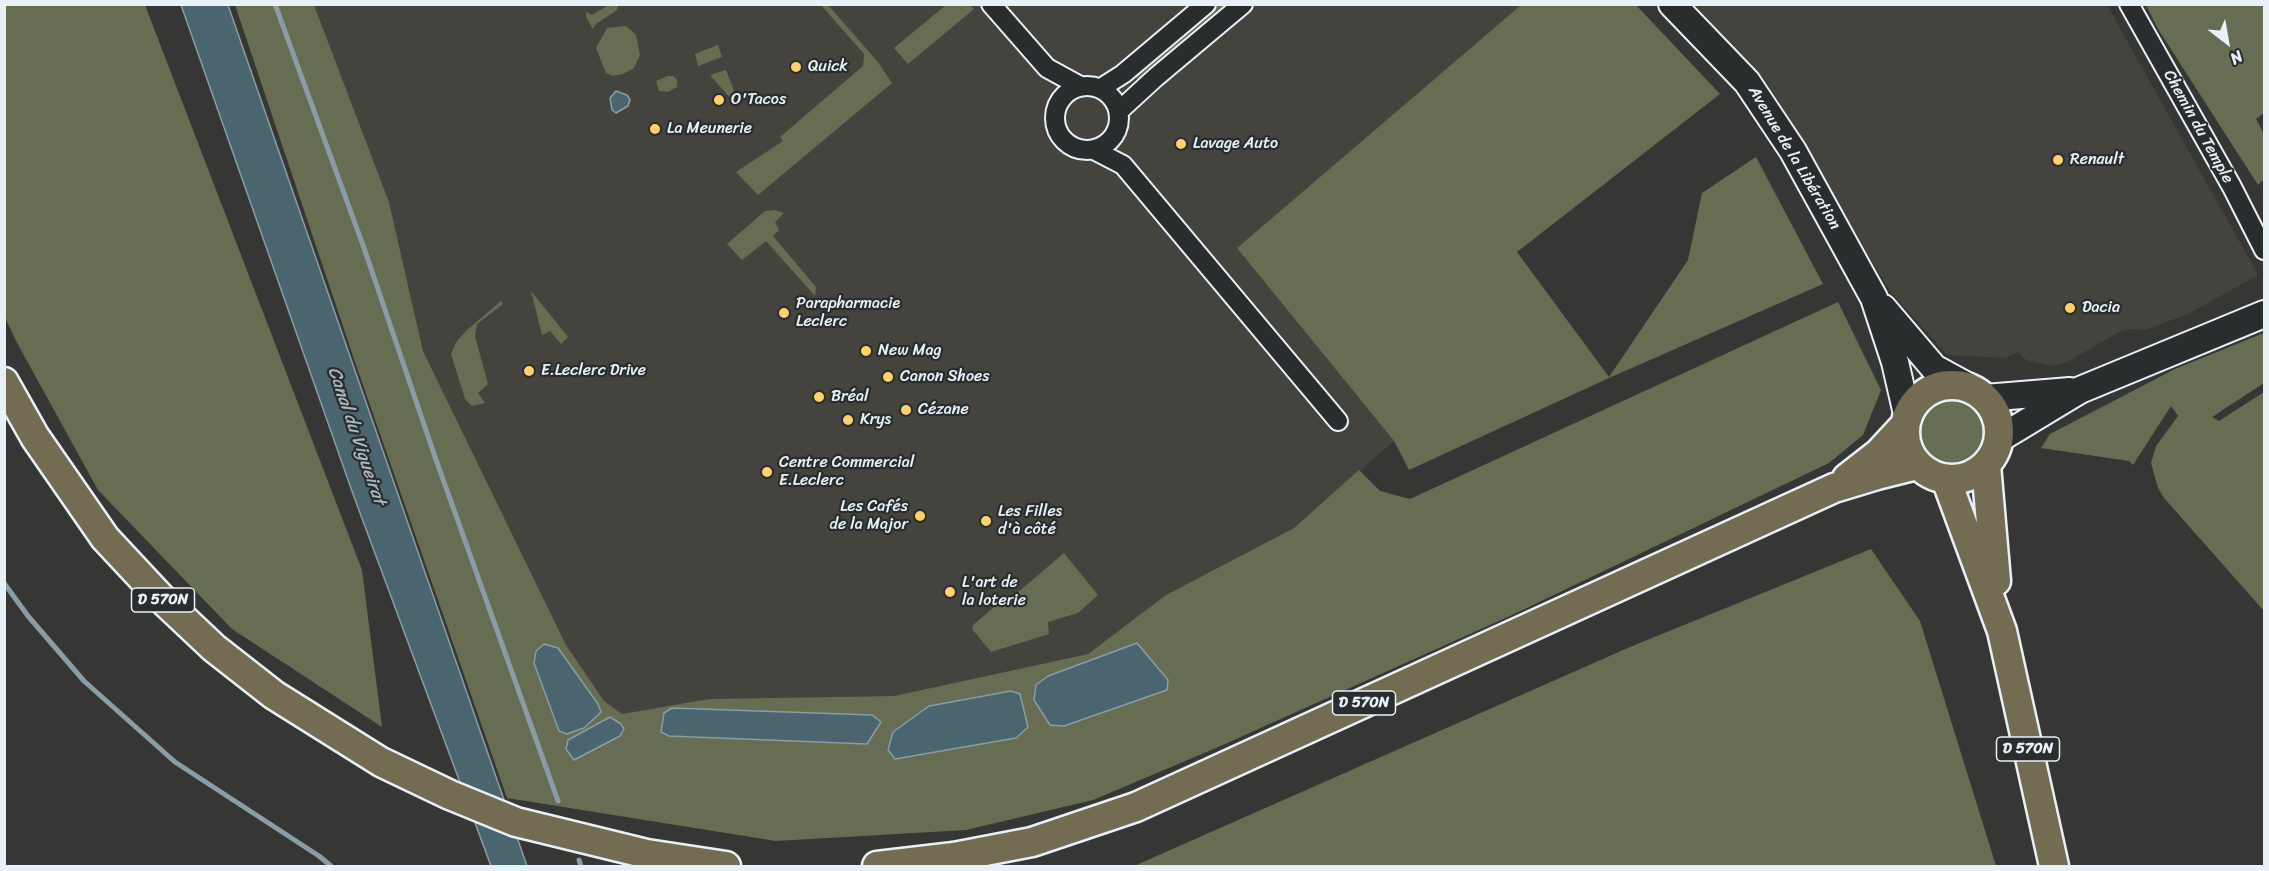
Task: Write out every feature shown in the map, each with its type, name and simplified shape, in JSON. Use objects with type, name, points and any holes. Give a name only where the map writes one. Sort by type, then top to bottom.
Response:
[{"type":"main road","name":"Avenue de la Libération","points":[[1672,4],[1747,82],[1793,151],[1874,298],[1895,362],[1906,420]]},
{"type":"main road","name":"Avenue de la Libération","points":[[1874,298],[1934,368],[1976,392]]},
{"type":"main road","points":[[1999,439],[2080,390],[2265,314]]},
{"type":"main road","name":"D 570N","points":[[4,382],[34,437],[105,538],[161,598],[214,648],[274,695],[381,762],[450,795],[516,822],[647,854],[726,867]]},
{"type":"main road","points":[[1976,392],[1994,410],[1999,424],[1999,439],[1994,453],[1986,465],[1974,474],[1946,479],[1930,475],[1917,465],[1904,440],[1906,420],[1914,401],[1925,392],[1938,386],[1953,384],[1976,392],[2080,390]]},
{"type":"main road","name":"D 570N","points":[[1834,488],[1879,453],[1906,420]]},
{"type":"main road","name":"D 570N","points":[[877,867],[954,857],[1032,842],[1136,807],[1834,488],[1917,465]]},
{"type":"main road","name":"D 570N","points":[[1986,465],[2002,631],[2054,867]]},
{"type":"main road","name":"D 570N","points":[[1946,479],[2002,631]]},
{"type":"street","points":[[991,4],[1047,69],[1080,86]]},
{"type":"street","points":[[1101,88],[1123,74],[1206,4]]},
{"type":"street","points":[[1119,111],[1243,4]]},
{"type":"street","name":"Chemin du Temple","points":[[2129,4],[2265,250]]},
{"type":"street","points":[[1047,69],[1056,108]]},
{"type":"street","points":[[1094,150],[1111,140],[1117,131],[1120,122],[1119,111],[1116,102],[1101,88],[1091,85],[1080,86],[1070,90],[1061,98],[1056,108],[1054,119],[1063,140],[1072,147],[1094,150],[1123,165],[1338,421]]},
{"type":"street","points":[[1117,131],[1123,165]]},
{"type":"shaded area","points":[[314,5],[1521,5],[1237,248],[1394,441],[1294,528],[1166,595],[1088,654],[894,696],[709,699],[622,714],[604,701],[566,645],[423,351],[389,202]]},
{"type":"shaded area","points":[[1689,5],[2107,5],[2258,275],[2188,314],[2145,330],[2132,329],[2119,332],[2067,362],[2051,366],[2026,360],[2018,352],[2006,358],[1947,355],[1889,290],[1767,82]]},
{"type":"green space","points":[[4,5],[145,5],[362,570],[382,727],[232,629],[98,490],[16,341],[4,315]]},
{"type":"green space","points":[[235,5],[314,5],[389,202],[423,351],[566,645],[604,701],[622,714],[709,699],[894,696],[1088,654],[1166,595],[1294,528],[1359,470],[1380,491],[1410,499],[1838,302],[1881,390],[1863,435],[1829,463],[1510,616],[1216,748],[1093,800],[966,830],[776,841],[507,798],[355,362]],"holes":[[[662,732],[867,744],[669,736]]]},
{"type":"green space","points":[[609,5],[618,5],[617,10],[596,24],[593,29],[586,17],[586,12],[592,15]]},
{"type":"green space","points":[[821,5],[828,5],[877,61],[892,83],[758,195],[736,172],[783,141],[780,137],[863,66],[864,54]]},
{"type":"green space","points":[[946,5],[970,5],[974,9],[908,64],[894,48]]},
{"type":"green space","points":[[1215,5],[1231,5],[1140,81],[1132,74]]},
{"type":"green space","points":[[1521,5],[1636,5],[1720,94],[1517,252],[1609,377],[1688,260],[1702,193],[1756,157],[1823,284],[1609,378],[1409,470],[1394,441],[1237,248]]},
{"type":"green space","points":[[2146,5],[2264,5],[2264,113],[2256,119],[2264,134],[2264,179],[2258,185],[2158,29]]},
{"type":"green space","points":[[626,26],[636,35],[640,55],[634,68],[613,76],[606,73],[596,48],[607,28]]},
{"type":"green space","points":[[718,45],[722,57],[698,66],[695,54]]},
{"type":"green space","points":[[726,70],[736,96],[732,100],[710,75]]},
{"type":"green space","points":[[673,76],[677,80],[677,87],[668,92],[659,91],[656,81]]},
{"type":"green space","points":[[775,210],[784,213],[775,222],[779,230],[773,236],[816,287],[815,296],[766,241],[742,260],[727,244],[765,211]]},
{"type":"green space","points":[[531,291],[568,337],[561,344],[550,331],[542,335]]},
{"type":"green space","points":[[501,301],[503,304],[477,324],[475,336],[488,384],[478,393],[485,403],[472,406],[465,399],[451,354],[456,342],[467,330]]},
{"type":"green space","points":[[2264,333],[2264,383],[2212,417],[2219,421],[2264,392],[2264,611],[2164,498],[2158,488],[2151,463],[2156,446],[2178,416],[2171,406],[2133,465],[2129,461],[2041,448],[2050,434],[2175,369]]},
{"type":"green space","points":[[1958,396],[1971,402],[1980,411],[1984,417],[1986,431],[1984,445],[1976,456],[1965,464],[1944,466],[1926,456],[1918,445],[1916,424],[1926,406],[1937,398]]},
{"type":"green space","points":[[1871,549],[1920,621],[1996,866],[1134,866],[1630,647]]},
{"type":"green space","points":[[1064,553],[1098,595],[1078,613],[1048,622],[1049,634],[991,652],[972,629],[973,625],[1000,602],[1003,605]]},
{"type":"water","name":"Canal du Vigueirat","points":[[181,5],[228,5],[527,866],[491,866],[353,494]]},
{"type":"water","points":[[616,91],[627,95],[630,100],[628,106],[616,113],[612,110],[610,98]]},
{"type":"water","points":[[1137,643],[1168,680],[1167,690],[1064,726],[1050,725],[1034,700],[1036,685],[1048,676]]},
{"type":"water","points":[[544,644],[558,648],[598,704],[601,712],[584,728],[567,734],[559,731],[534,663],[536,651]]},
{"type":"water","points":[[1011,691],[1020,694],[1028,727],[1016,738],[895,759],[888,750],[893,732],[929,706]]},
{"type":"water","points":[[672,708],[872,715],[881,722],[867,744],[669,736],[661,732],[664,713]]},
{"type":"water","points":[[610,717],[621,724],[624,729],[620,736],[574,760],[566,749],[568,740]]},
{"type":"waterway","points":[[275,4],[364,248],[434,454],[558,801]]},
{"type":"waterway","points":[[4,583],[28,616],[84,681],[175,762],[331,866]]},
{"type":"waterway","points":[[579,860],[581,866]]},
{"type":"place","name":"Quick","points":[[796,67]]},
{"type":"place","name":"O'Tacos","points":[[719,100]]},
{"type":"place","name":"La Meunerie","points":[[655,129]]},
{"type":"place","name":"Lavage Auto","points":[[1181,144]]},
{"type":"place","name":"Renault","points":[[2058,160]]},
{"type":"place","name":"Dacia","points":[[2070,308]]},
{"type":"place","name":"Parapharmacie Leclerc","points":[[784,313]]},
{"type":"place","name":"New Mag","points":[[866,351]]},
{"type":"place","name":"E.Leclerc Drive","points":[[529,371]]},
{"type":"place","name":"Canon Shoes","points":[[888,377]]},
{"type":"place","name":"Bréal","points":[[819,397]]},
{"type":"place","name":"Cézane","points":[[906,410]]},
{"type":"place","name":"Krys","points":[[848,420]]},
{"type":"place","name":"Centre Commercial E.Leclerc","points":[[767,472]]},
{"type":"place","name":"Les Cafés de la Major","points":[[920,516]]},
{"type":"place","name":"Les Filles d'à côté","points":[[986,521]]},
{"type":"place","name":"L'art de la loterie","points":[[950,592]]}]
